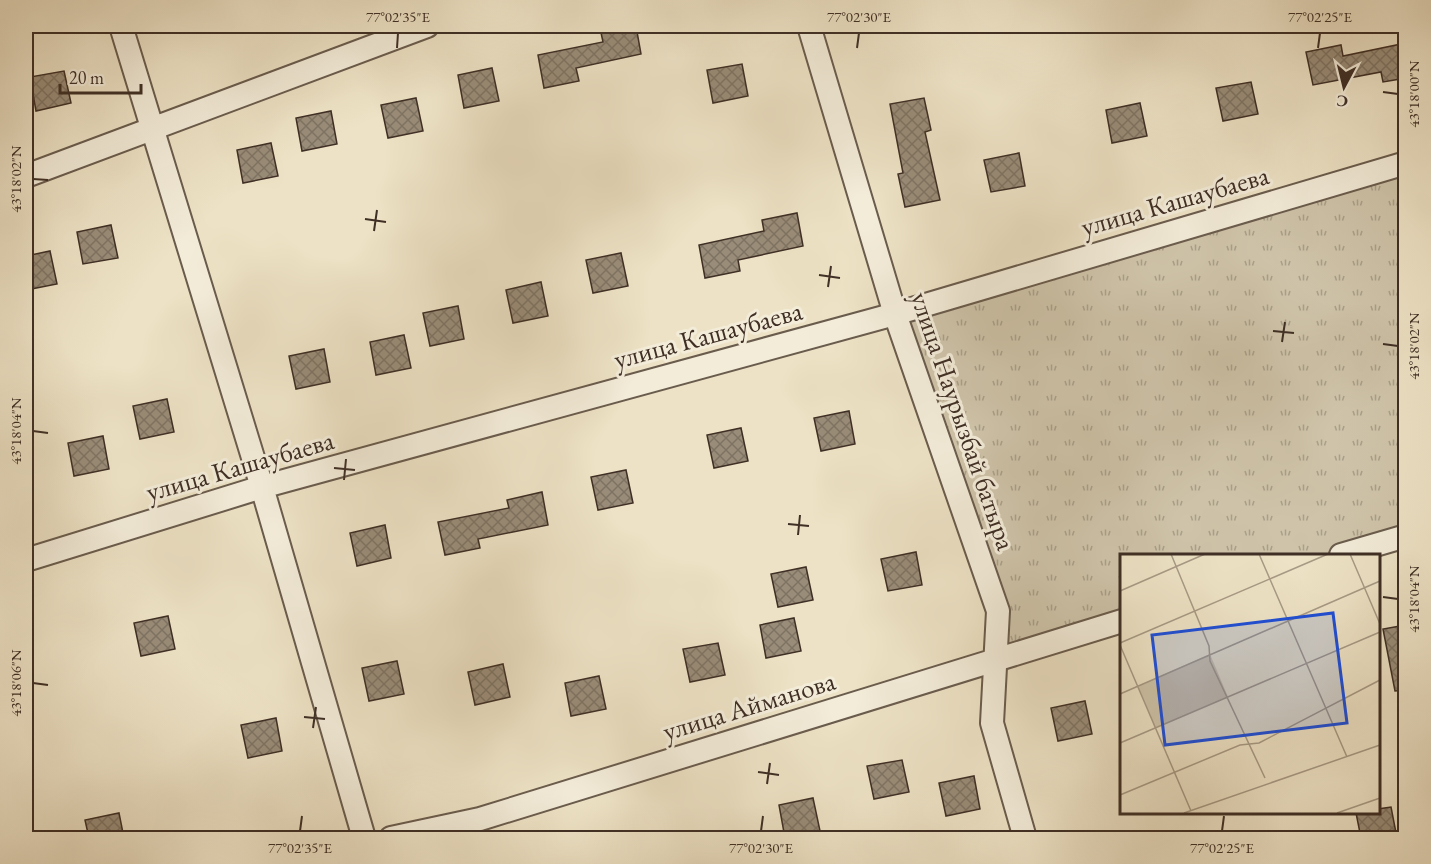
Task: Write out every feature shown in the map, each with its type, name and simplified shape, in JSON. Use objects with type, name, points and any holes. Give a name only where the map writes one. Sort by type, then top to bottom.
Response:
[{"type":"street","points":[[121,26],[262,487],[364,838]]},
{"type":"street","points":[[26,176],[427,26]]},
{"type":"street","name":"улица Наурызбай батыра","points":[[809,26],[895,314],[999,611],[992,723],[1025,838]]},
{"type":"street","name":"улица Кашаубаева","points":[[26,560],[262,487],[895,314],[1406,163]]},
{"type":"street","points":[[1344,554],[1406,536]]},
{"type":"street","name":"улица Айманова","points":[[391,838],[480,819],[1120,622]]},
{"type":"green space","points":[[1405,163],[1405,536],[1344,554],[1120,554],[1120,622],[996,659],[998,611],[895,314]]},
{"type":"building","points":[[636,26],[641,54],[576,68],[579,81],[544,88],[538,55],[603,42],[600,28]]},
{"type":"building","points":[[1406,43],[1406,78],[1383,82],[1381,72],[1313,85],[1306,52],[1341,45],[1343,56]]},
{"type":"building","points":[[742,64],[748,96],[713,103],[707,70]]},
{"type":"building","points":[[492,68],[499,101],[464,108],[458,75]]},
{"type":"building","points":[[64,71],[71,103],[36,111],[30,77]]},
{"type":"building","points":[[1251,82],[1258,114],[1223,121],[1216,88]]},
{"type":"building","points":[[416,98],[423,131],[388,138],[381,105]]},
{"type":"building","points":[[924,98],[931,130],[925,132],[940,200],[905,207],[898,174],[903,173],[890,104]]},
{"type":"building","points":[[1140,103],[1147,136],[1112,143],[1106,110]]},
{"type":"building","points":[[331,111],[337,144],[302,151],[296,118]]},
{"type":"building","points":[[271,143],[278,176],[243,183],[237,150]]},
{"type":"building","points":[[1019,153],[1025,186],[991,192],[984,160]]},
{"type":"building","points":[[797,213],[803,246],[738,260],[740,271],[705,278],[699,245],[764,231],[762,220]]},
{"type":"building","points":[[111,225],[118,258],[83,264],[77,232]]},
{"type":"building","points":[[50,251],[57,284],[26,290],[26,256]]},
{"type":"building","points":[[621,253],[628,286],[593,293],[586,260]]},
{"type":"building","points":[[541,282],[548,316],[513,323],[506,290]]},
{"type":"building","points":[[458,306],[464,339],[430,346],[423,313]]},
{"type":"building","points":[[404,335],[411,368],[376,375],[370,342]]},
{"type":"building","points":[[324,349],[330,382],[296,389],[289,356]]},
{"type":"building","points":[[167,399],[174,432],[140,439],[133,406]]},
{"type":"building","points":[[849,411],[855,444],[821,451],[814,418]]},
{"type":"building","points":[[741,428],[748,461],[714,468],[707,435]]},
{"type":"building","points":[[103,436],[109,469],[74,476],[68,443]]},
{"type":"building","points":[[626,470],[633,503],[598,510],[591,477]]},
{"type":"building","points":[[542,492],[548,525],[478,539],[480,548],[445,555],[438,522],[509,508],[507,500]]},
{"type":"building","points":[[385,525],[391,558],[357,566],[350,533]]},
{"type":"building","points":[[916,552],[922,585],[888,591],[881,559]]},
{"type":"building","points":[[806,567],[813,600],[778,607],[771,574]]},
{"type":"building","points":[[168,616],[175,649],[141,656],[134,623]]},
{"type":"building","points":[[794,618],[801,651],[766,658],[760,625]]},
{"type":"building","points":[[1406,625],[1406,690],[1395,691],[1383,629]]},
{"type":"building","points":[[718,643],[725,675],[690,682],[683,649]]},
{"type":"building","points":[[397,661],[404,694],[369,701],[362,668]]},
{"type":"building","points":[[503,664],[510,697],[475,705],[468,672]]},
{"type":"building","points":[[599,676],[606,709],[571,716],[565,683]]},
{"type":"building","points":[[1085,701],[1092,734],[1058,741],[1051,708]]},
{"type":"building","points":[[276,718],[282,751],[248,758],[241,725]]},
{"type":"building","points":[[902,760],[909,792],[874,799],[867,766]]},
{"type":"building","points":[[974,776],[980,809],[946,816],[939,783]]},
{"type":"building","points":[[813,798],[820,831],[785,838],[779,805]]},
{"type":"building","points":[[1391,807],[1397,838],[1361,838],[1356,813],[1380,813],[1380,809]]},
{"type":"building","points":[[119,813],[124,838],[89,838],[85,820]]}]
